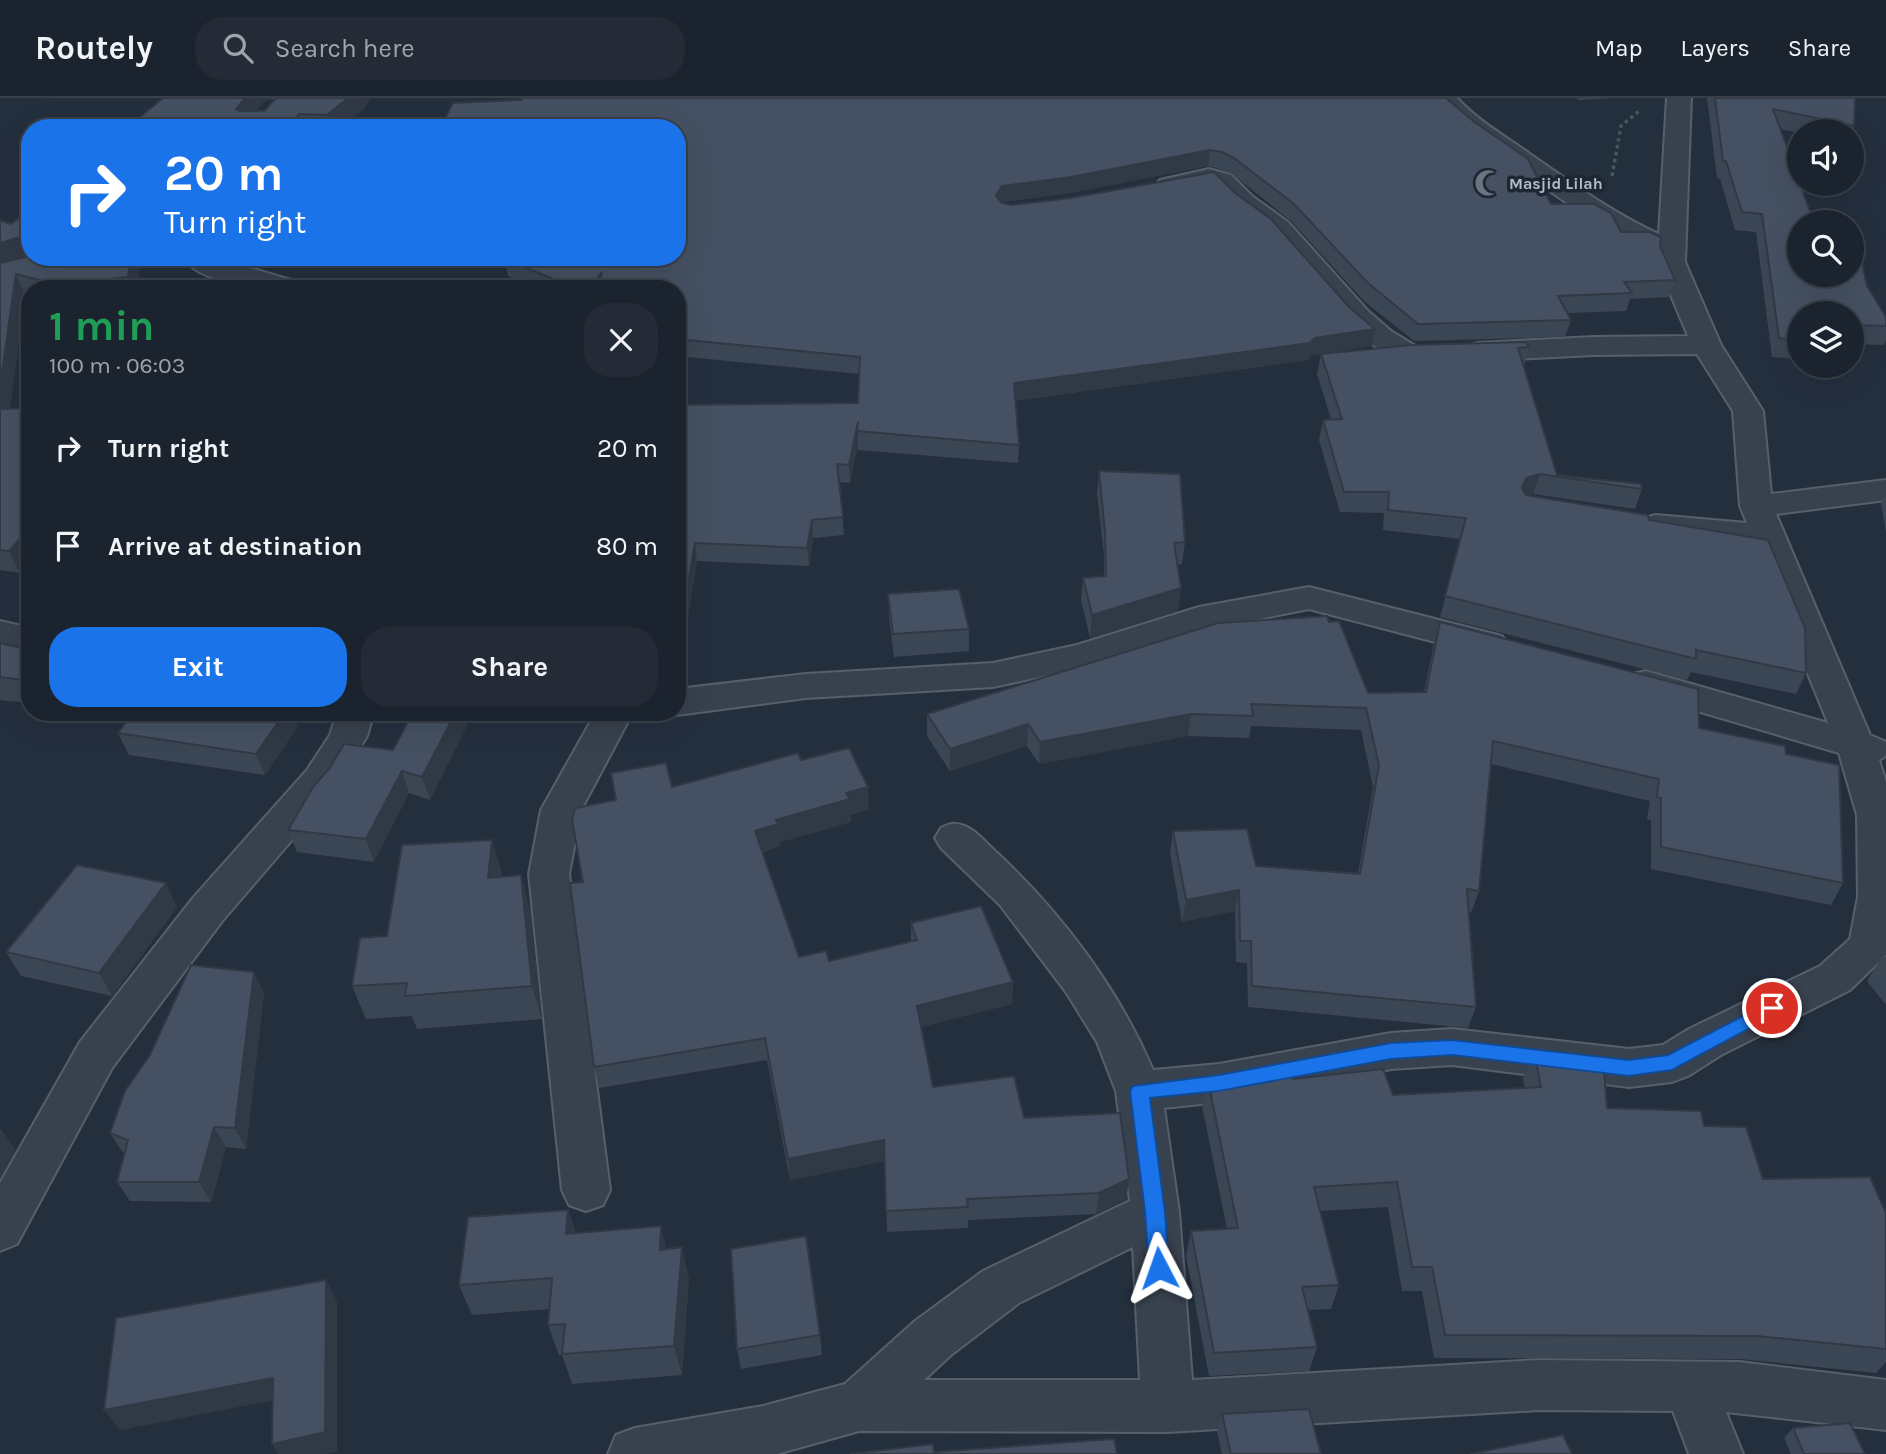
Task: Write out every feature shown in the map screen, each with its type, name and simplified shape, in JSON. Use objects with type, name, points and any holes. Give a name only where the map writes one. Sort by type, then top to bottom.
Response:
[{"type":"street","points":[[1444,98],[1460,117],[1527,163],[1563,192],[1634,236],[1672,248]]},
{"type":"street","points":[[1139,1091],[1219,1083],[1391,1051],[1452,1047],[1629,1068],[1672,1063],[1706,1042],[1835,978],[1869,947],[1882,899],[1870,749],[1761,521],[1748,411],[1706,345],[1671,262],[1679,98]]},
{"type":"street","points":[[1150,189],[1209,177],[1222,180],[1243,202],[1279,228],[1358,317],[1381,337],[1430,353]]},
{"type":"street","points":[[211,266],[260,280]]},
{"type":"street","points":[[1362,357],[1594,346],[1706,345]]},
{"type":"street","points":[[1632,521],[1761,521],[1886,490]]},
{"type":"street","points":[[686,701],[806,687],[993,675],[1080,656],[1199,619],[1309,598],[1525,653]]},
{"type":"street","points":[[0,633],[21,638]]},
{"type":"street","points":[[1619,676],[1870,749]]},
{"type":"street","points":[[0,1229],[96,1055],[208,909],[321,780],[348,736],[353,721]]},
{"type":"street","points":[[586,1190],[549,874],[561,810],[610,721]]},
{"type":"street","points":[[956,838],[1015,894],[1081,980],[1116,1034],[1139,1091],[1155,1212],[1168,1407]]},
{"type":"street","points":[[859,1406],[933,1338],[1001,1287],[1155,1212]]},
{"type":"street","points":[[635,1454],[763,1432],[859,1406],[1168,1407],[1539,1385],[1740,1387],[1886,1405]]},
{"type":"street","points":[[1690,1388],[1716,1454]]},
{"type":"path","points":[[1604,218],[1621,126],[1641,109]]},
{"type":"building","points":[[163,98],[245,98],[236,109],[264,111],[276,98],[348,98],[327,115],[299,114],[296,119],[138,119]]},
{"type":"building","points":[[1446,98],[1473,121],[1528,159],[1551,204],[1594,204],[1611,213],[1621,232],[1649,232],[1661,237],[1660,246],[1675,280],[1624,282],[1632,293],[1558,296],[1571,320],[1418,324],[1368,283],[1294,204],[1234,158],[1222,152],[1210,150],[1071,177],[1002,186],[996,196],[1002,203],[1012,205],[1071,198],[1214,172],[1235,193],[1271,219],[1349,307],[1375,329],[1315,338],[1310,343],[1014,383],[1019,445],[857,431],[858,422],[849,465],[837,464],[843,517],[812,520],[807,548],[695,543],[686,595],[686,405],[858,403],[860,357],[686,340],[686,280],[600,280],[602,272],[596,280],[556,280],[521,266],[686,266],[686,119],[445,119],[453,103],[522,100]]},
{"type":"building","points":[[1715,98],[1855,98],[1854,119],[1821,119],[1773,109],[1787,147],[1787,196],[1804,196],[1810,210],[1787,210],[1787,287],[1864,287],[1864,272],[1867,286],[1886,317],[1886,326],[1864,325],[1864,301],[1787,301],[1787,339],[1779,338],[1762,214],[1742,212],[1726,161],[1723,161]]},
{"type":"building","points":[[21,216],[21,237],[0,243],[0,220],[11,224]]},
{"type":"building","points":[[21,258],[21,266],[130,266],[128,277],[102,280],[39,280],[16,274],[0,386],[0,263]]},
{"type":"building","points":[[1526,342],[1529,347],[1518,348],[1557,475],[1641,484],[1642,489],[1540,474],[1526,478],[1522,488],[1526,495],[1648,515],[1649,520],[1768,540],[1805,628],[1806,673],[1696,650],[1696,659],[1445,596],[1466,518],[1388,510],[1389,492],[1344,492],[1323,420],[1342,419],[1321,354],[1412,345]]},
{"type":"building","points":[[21,408],[21,538],[9,551],[0,550],[0,409]]},
{"type":"building","points":[[1099,471],[1180,474],[1185,542],[1174,543],[1181,588],[1092,615],[1083,578],[1106,576]]},
{"type":"building","points":[[959,589],[969,629],[893,634],[888,594]]},
{"type":"building","points":[[1327,616],[1329,622],[1339,621],[1368,693],[1426,692],[1440,622],[1698,689],[1699,728],[1785,746],[1786,754],[1839,765],[1843,883],[1661,847],[1661,798],[1657,797],[1659,779],[1493,741],[1479,891],[1467,889],[1476,1007],[1252,986],[1251,941],[1240,941],[1239,890],[1186,900],[1173,831],[1247,829],[1256,866],[1360,874],[1379,765],[1366,708],[1251,704],[1253,716],[1191,714],[1040,742],[1028,724],[950,749],[927,714],[1218,623]]},
{"type":"building","points":[[0,643],[21,648],[21,680],[0,677]]},
{"type":"building","points":[[127,721],[279,721],[256,754],[118,733]]},
{"type":"building","points":[[408,721],[451,721],[422,777],[402,771],[366,839],[288,830],[313,787],[329,769],[344,744],[393,750]]},
{"type":"building","points":[[849,748],[868,787],[846,793],[850,799],[776,820],[778,824],[755,831],[799,957],[826,951],[829,961],[917,940],[911,923],[981,906],[1013,982],[917,1006],[933,1087],[1014,1076],[1024,1118],[1120,1113],[1129,1179],[1099,1193],[967,1199],[968,1207],[886,1211],[884,1140],[788,1159],[765,1038],[594,1067],[570,883],[583,882],[572,820],[575,808],[616,800],[611,773],[666,763],[672,787],[798,753],[801,760]]},
{"type":"building","points":[[492,840],[488,878],[521,875],[532,986],[405,996],[407,983],[352,986],[360,938],[387,936],[402,845]]},
{"type":"building","points":[[77,865],[166,883],[99,973],[6,952]]},
{"type":"building","points":[[191,965],[254,972],[235,1128],[214,1127],[199,1182],[117,1182],[128,1140],[110,1133],[125,1091],[150,1055]]},
{"type":"building","points":[[1534,1052],[1603,1059],[1607,1108],[1701,1111],[1704,1126],[1746,1127],[1763,1179],[1870,1177],[1886,1213],[1886,1349],[1757,1336],[1445,1335],[1432,1267],[1412,1267],[1397,1182],[1314,1187],[1339,1285],[1302,1287],[1317,1347],[1214,1353],[1191,1231],[1238,1228],[1208,1081],[1291,1072],[1293,1079],[1383,1069],[1393,1095],[1541,1087]]},
{"type":"building","points":[[568,1210],[566,1234],[661,1226],[660,1250],[682,1247],[674,1346],[562,1354],[565,1324],[548,1325],[552,1278],[459,1285],[468,1217]]},
{"type":"building","points":[[806,1236],[820,1335],[737,1349],[731,1249]]},
{"type":"building","points":[[326,1280],[325,1432],[272,1444],[273,1378],[104,1410],[116,1318]]},
{"type":"building","points":[[1309,1409],[1321,1454],[1231,1454],[1222,1414]]},
{"type":"building","points":[[1850,1423],[1865,1454],[1804,1454],[1793,1428]]},
{"type":"building","points":[[1563,1435],[1572,1454],[1470,1454]]},
{"type":"building","points":[[1114,1439],[1117,1454],[850,1454],[933,1444],[934,1452]]},
{"type":"place","name":"Masjid Lilah","points":[[1488,183]]},
{"type":"route","points":[[1159,1268],[1155,1212],[1139,1091],[1219,1083],[1391,1051],[1452,1047],[1629,1068],[1672,1063],[1772,1008]]}]
